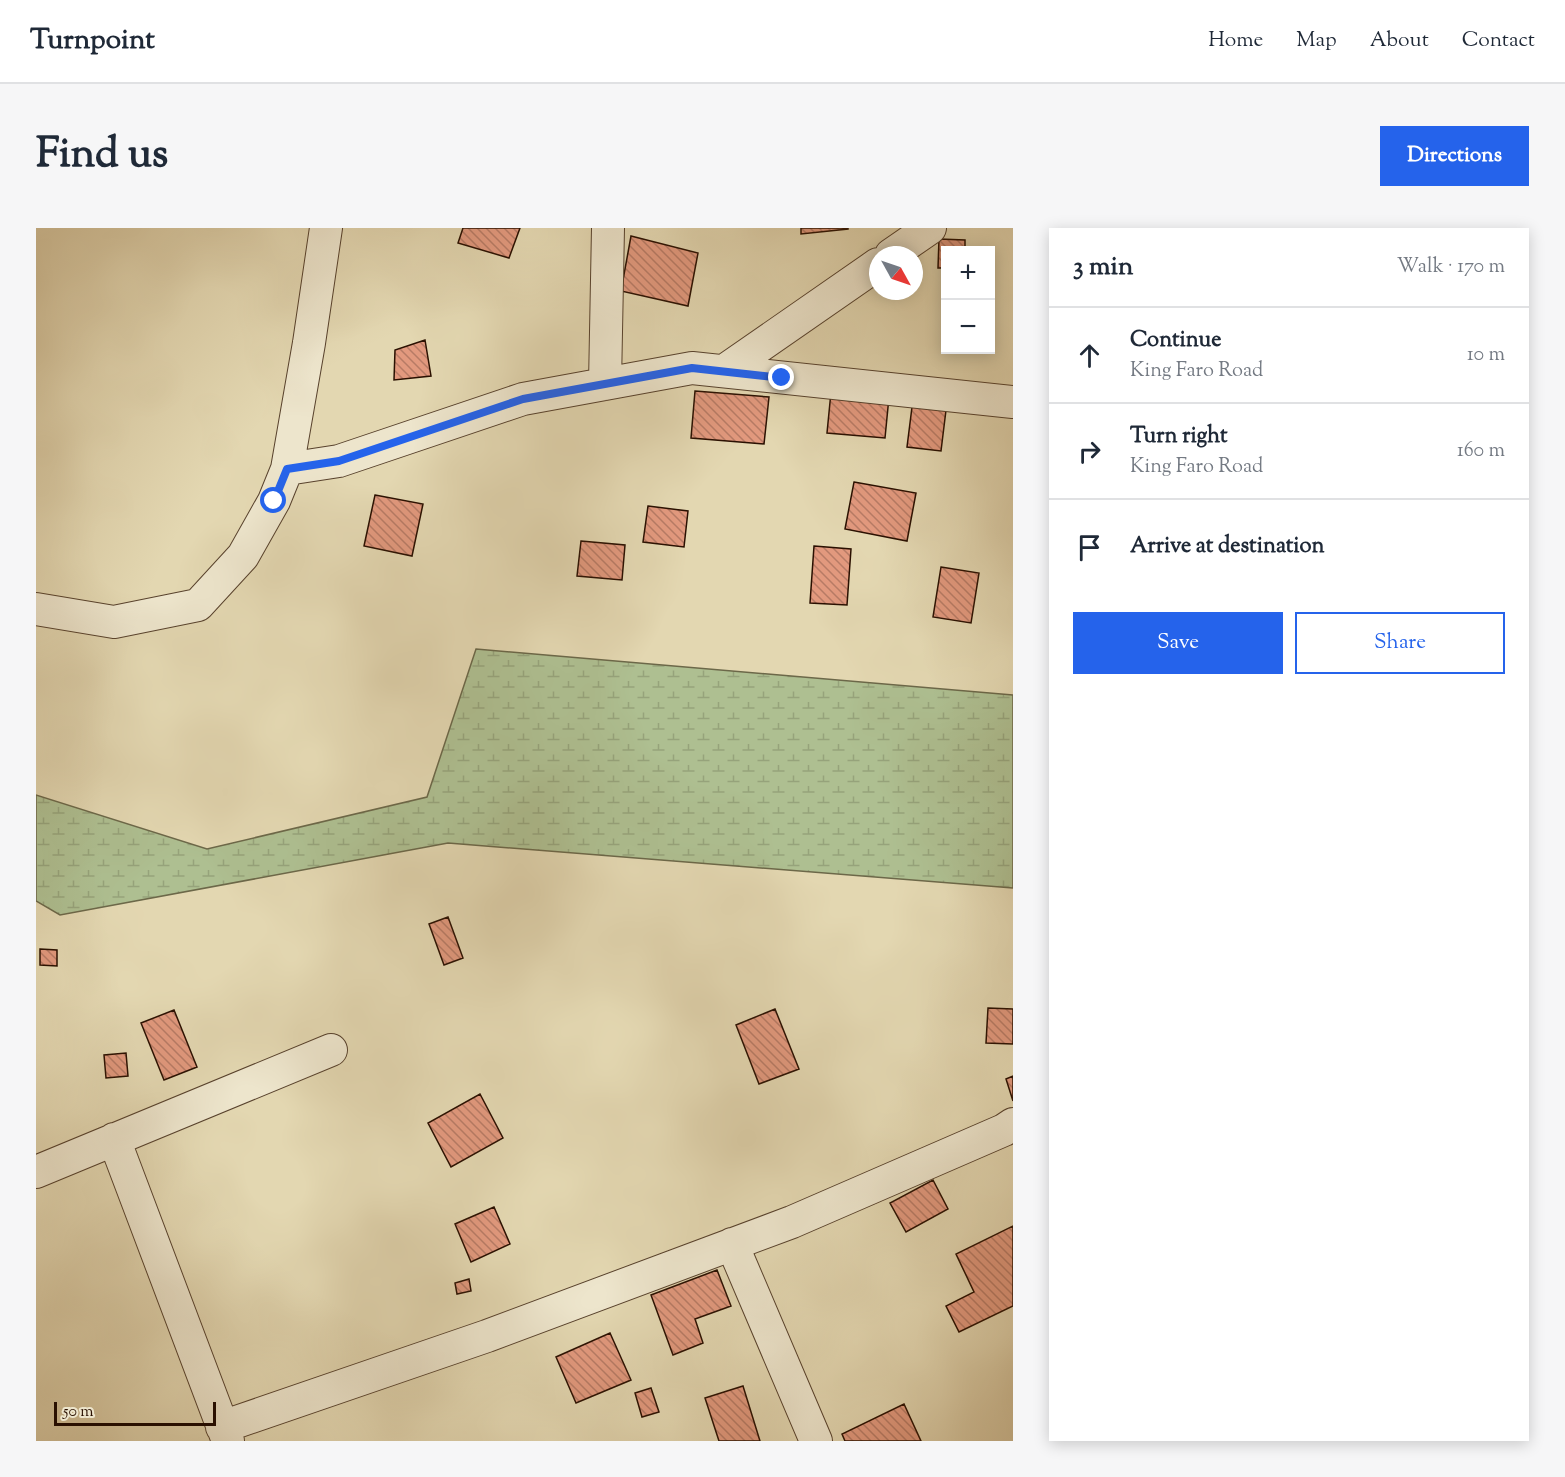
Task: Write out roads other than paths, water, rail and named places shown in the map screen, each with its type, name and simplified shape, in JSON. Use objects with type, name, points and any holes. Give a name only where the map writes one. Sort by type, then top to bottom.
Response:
[{"type":"street","points":[[36,609],[114,622],[198,605],[243,556],[274,501],[287,469],[326,228]]},
{"type":"street","points":[[605,384],[608,228]]},
{"type":"street","points":[[904,246],[930,228]]},
{"type":"street","points":[[724,371],[869,270]]},
{"type":"street","points":[[287,469],[339,461],[523,399],[692,368],[1013,402]]},
{"type":"street","points":[[36,1172],[330,1050]]},
{"type":"street","points":[[114,1139],[225,1434],[792,1222],[1013,1125]]},
{"type":"street","points":[[732,1245],[816,1441]]}]
